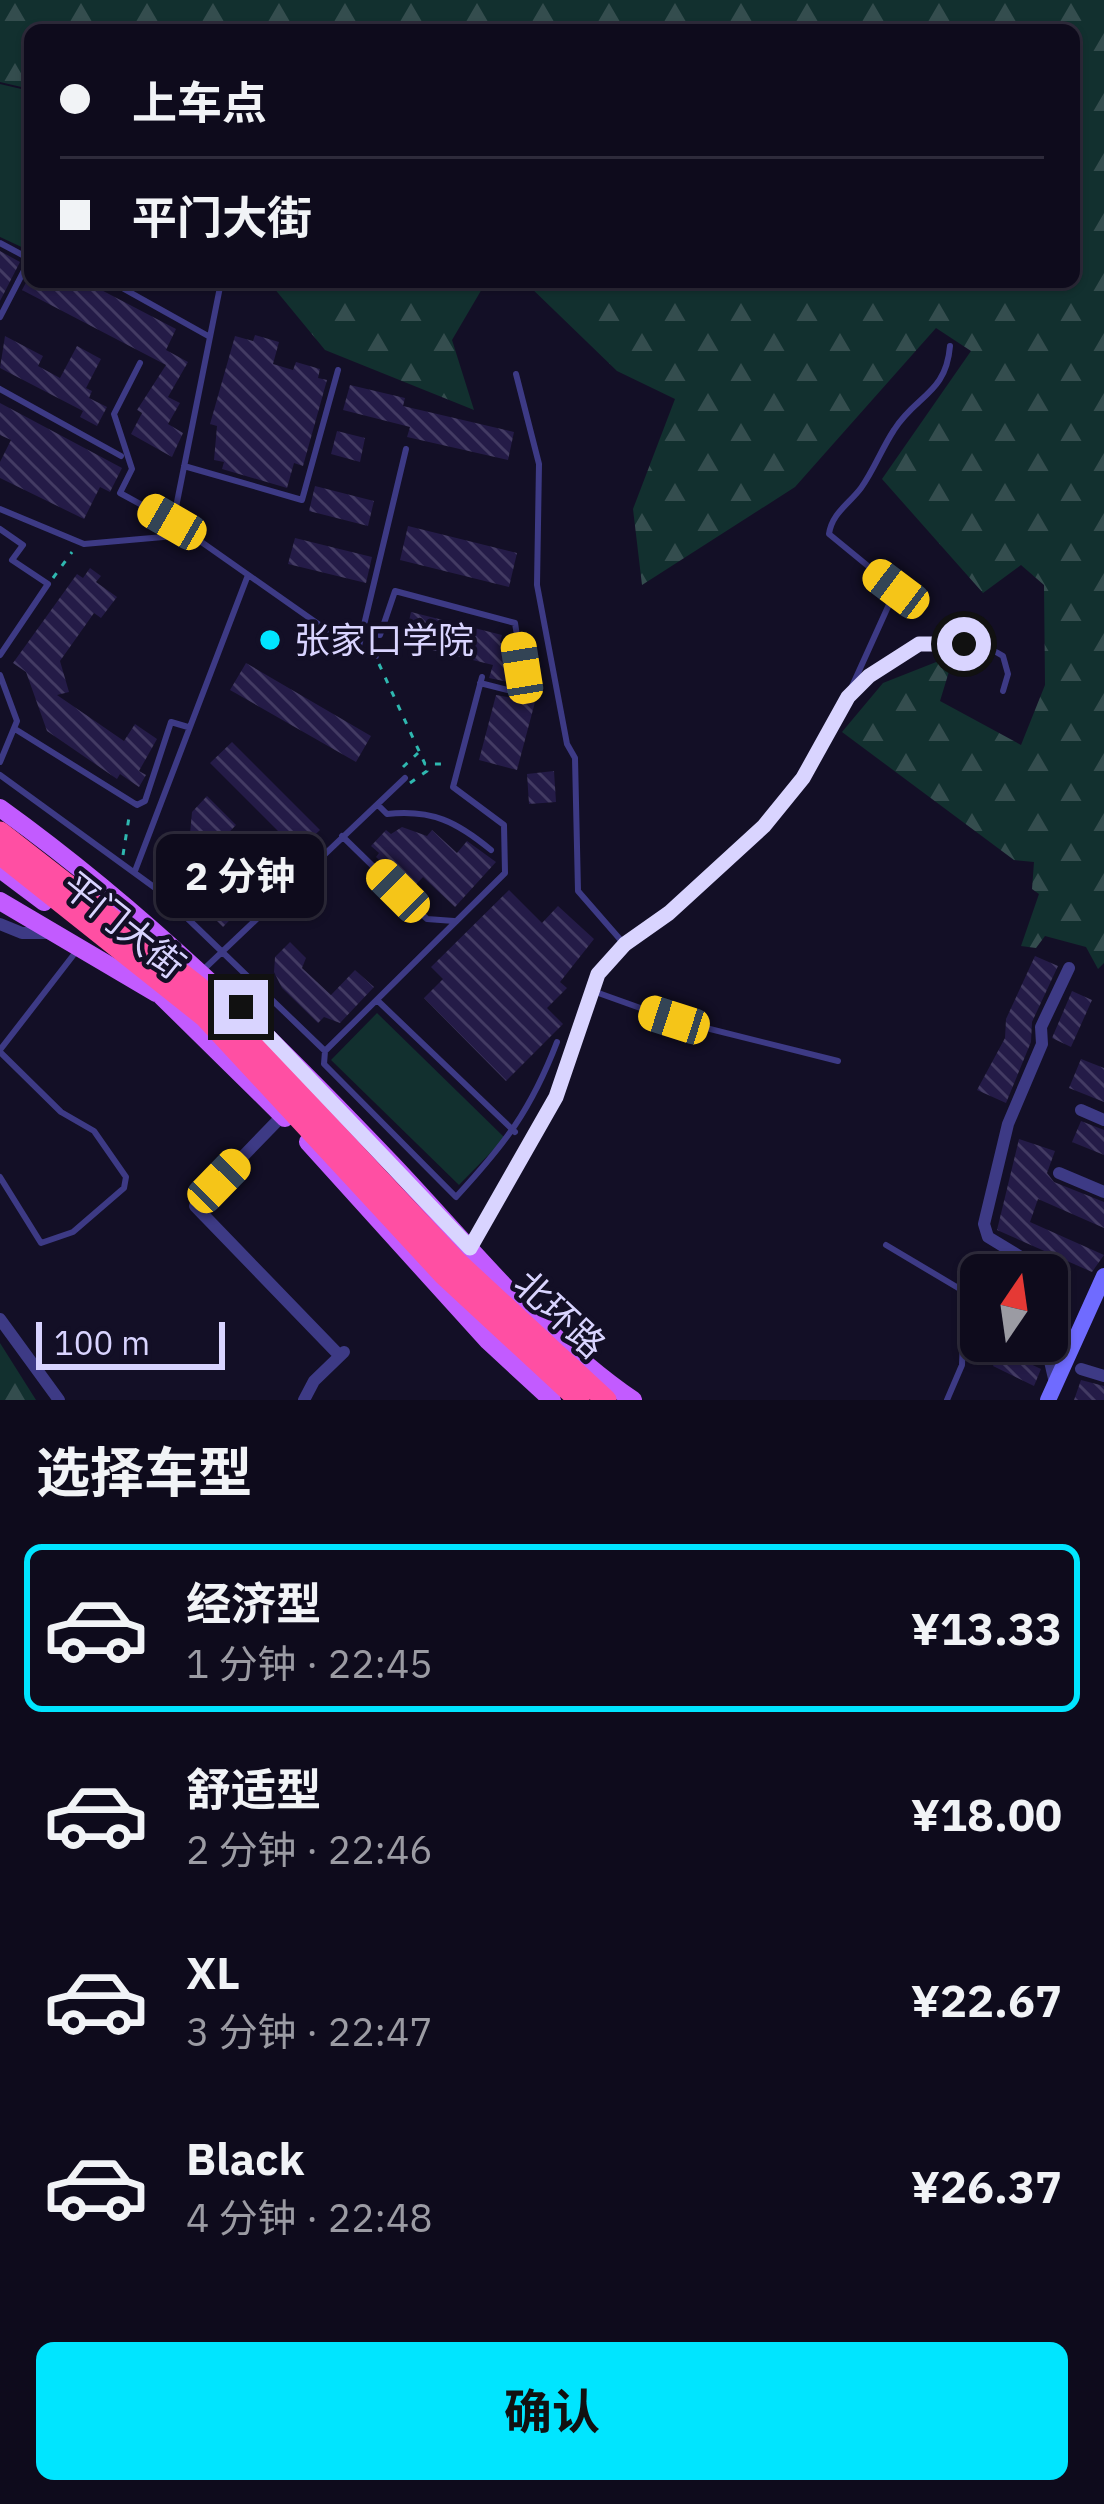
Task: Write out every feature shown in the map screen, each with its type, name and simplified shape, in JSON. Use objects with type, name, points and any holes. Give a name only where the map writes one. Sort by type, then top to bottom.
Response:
[{"type":"highway","name":"北环路","points":[[0,832],[199,987],[457,1262],[606,1400]]},
{"type":"highway","name":"北环路","points":[[0,854],[205,1017],[444,1275],[579,1400]]},
{"type":"main road","name":"平门大街","points":[[0,808],[91,873],[200,967],[561,1342],[633,1400]]},
{"type":"main road","name":"平门大街","points":[[0,869],[166,999],[283,1115],[405,1251],[552,1400]]},
{"type":"main road","points":[[0,901],[166,999],[200,967]]},
{"type":"main road","points":[[405,1251],[442,1217]]},
{"type":"street","points":[[0,924],[22,933],[48,933]]},
{"type":"street","points":[[1016,1254],[988,1237],[983,1224],[1008,1124],[1042,1044],[1041,1027],[1069,968]]},
{"type":"street","points":[[1081,1110],[1104,1120]]},
{"type":"street","points":[[283,1115],[195,1206],[342,1354],[314,1381],[304,1400]]},
{"type":"street","points":[[1059,1173],[1104,1192]]},
{"type":"street","points":[[1052,1392],[1102,1289]]},
{"type":"street","points":[[0,1319],[59,1400]]},
{"type":"street","points":[[1049,1362],[1052,1392]]},
{"type":"street","points":[[1082,1369],[1104,1376]]},
{"type":"lane","points":[[0,317],[24,271]]},
{"type":"lane","points":[[172,522],[220,288]]},
{"type":"lane","points":[[124,289],[210,337]]},
{"type":"lane","points":[[470,1248],[556,1097],[590,990],[625,944],[669,913],[764,826],[803,778],[848,697],[896,589],[839,546],[829,534],[831,520],[862,487],[909,409],[928,399],[940,382],[950,346]]},
{"type":"lane","points":[[140,363],[114,414],[124,458],[132,469],[121,493],[172,522],[358,652],[376,656]]},
{"type":"lane","points":[[184,466],[302,500],[338,370]]},
{"type":"lane","points":[[517,374],[538,464],[537,585],[567,744],[575,758],[578,891],[625,944]]},
{"type":"lane","points":[[0,389],[124,458]]},
{"type":"lane","points":[[358,652],[406,449]]},
{"type":"lane","points":[[0,509],[79,542],[104,545],[187,535]]},
{"type":"lane","points":[[0,529],[23,545],[12,560],[48,584],[0,655]]},
{"type":"lane","points":[[135,871],[248,575]]},
{"type":"lane","points":[[363,631],[380,635],[385,630],[394,591],[515,623],[522,668],[515,692],[481,680],[453,787],[504,825],[505,873],[325,1051],[324,1064],[456,1197],[515,1132],[534,1103],[557,1042]]},
{"type":"lane","points":[[848,697],[869,676],[919,644],[988,646],[1004,656],[1008,674],[1003,691]]},
{"type":"lane","points":[[0,675],[16,706],[15,729],[0,762]]},
{"type":"lane","points":[[15,729],[131,804],[145,801],[171,722],[188,728]]},
{"type":"lane","points":[[0,775],[135,871],[325,1051]]},
{"type":"lane","points":[[200,967],[405,778]]},
{"type":"lane","points":[[377,804],[387,814],[422,812],[456,822],[491,850]]},
{"type":"lane","points":[[342,836],[427,919],[456,921]]},
{"type":"lane","points":[[0,1177],[41,1243],[73,1232],[124,1188],[126,1177],[94,1131],[62,1112],[0,1051],[77,950]]},
{"type":"lane","points":[[590,990],[674,1020],[838,1061]]},
{"type":"lane","points":[[377,1000],[515,1132]]},
{"type":"lane","points":[[886,1245],[965,1292],[962,1365],[947,1400]]},
{"type":"path","points":[[48,584],[79,542]]},
{"type":"path","points":[[376,656],[428,771],[412,786],[399,771],[419,752]]},
{"type":"path","points":[[424,764],[459,766]]},
{"type":"path","points":[[122,861],[131,804]]},
{"type":"green space","points":[[0,0],[1104,0],[1104,963],[1098,969],[1086,947],[1045,936],[1036,948],[1021,946],[1039,894],[1032,889],[1034,862],[1014,860],[842,732],[883,683],[954,655],[940,701],[1021,745],[1045,685],[1044,585],[1021,565],[983,593],[882,479],[971,351],[936,328],[795,487],[642,585],[633,509],[675,399],[617,371],[531,288],[1080,288],[1080,24],[24,24],[24,88],[0,82]]},
{"type":"green space","points":[[0,84],[24,90],[24,248],[0,237]]},
{"type":"green space","points":[[274,288],[482,288],[452,340],[474,410],[325,350]]},
{"type":"green space","points":[[377,1013],[505,1138],[459,1185],[331,1060]]},
{"type":"green space","points":[[0,1343],[36,1400],[0,1400]]},
{"type":"building","points":[[0,251],[20,262],[0,301]]},
{"type":"building","points":[[24,286],[97,288],[176,329],[166,350],[188,362],[168,397],[180,403],[168,424],[183,433],[172,457],[131,434],[142,413],[137,410],[166,365],[22,290]]},
{"type":"building","points":[[255,335],[279,342],[273,364],[293,370],[296,362],[320,369],[318,378],[327,380],[303,466],[294,463],[287,488],[222,469],[224,462],[214,460],[217,426],[210,424],[235,336],[253,341]]},
{"type":"building","points":[[5,336],[43,356],[38,366],[60,378],[77,346],[101,359],[86,388],[92,391],[89,398],[107,407],[97,426],[80,417],[83,411],[0,368]]},
{"type":"building","points":[[350,385],[405,398],[403,406],[514,432],[508,460],[407,437],[410,427],[343,410]]},
{"type":"building","points":[[0,403],[122,468],[110,492],[100,487],[84,519],[0,478],[0,462],[11,440],[0,435]]},
{"type":"building","points":[[337,431],[365,438],[360,462],[331,454]]},
{"type":"building","points":[[315,486],[374,501],[368,526],[309,511]]},
{"type":"building","points":[[408,526],[517,553],[509,587],[400,560]]},
{"type":"building","points":[[295,538],[372,557],[366,583],[288,564]]},
{"type":"building","points":[[90,568],[101,576],[96,582],[117,597],[101,618],[94,613],[60,661],[69,692],[57,695],[124,741],[135,724],[157,739],[139,771],[146,775],[139,787],[120,774],[117,779],[47,731],[26,672],[13,663],[77,574],[83,578]]},
{"type":"building","points":[[411,612],[502,635],[500,643],[511,646],[513,660],[508,682],[489,678],[493,665],[404,643]]},
{"type":"building","points":[[246,663],[371,736],[356,762],[230,690]]},
{"type":"building","points":[[496,695],[535,702],[517,770],[479,760]]},
{"type":"building","points":[[232,742],[320,830],[298,851],[210,763]]},
{"type":"building","points":[[554,771],[556,802],[529,804],[527,774]]},
{"type":"building","points":[[207,796],[236,825],[210,852],[254,895],[223,927],[182,887],[183,842],[190,834],[192,812]]},
{"type":"building","points":[[402,827],[427,836],[432,830],[457,853],[467,841],[496,862],[455,907],[423,877],[411,890],[376,857],[379,853],[371,846],[386,830],[391,834]]},
{"type":"building","points":[[509,890],[542,923],[558,906],[594,939],[560,982],[567,988],[547,1008],[563,1024],[506,1081],[424,998],[443,979],[431,967]]},
{"type":"building","points":[[290,942],[306,958],[302,968],[331,995],[355,970],[374,987],[340,1023],[324,1017],[318,1023],[282,988],[274,972],[275,957]]},
{"type":"building","points":[[1035,956],[1058,966],[1032,1022],[1031,1042],[1006,1103],[977,1090],[1005,1038],[1006,1019]]},
{"type":"building","points":[[1072,991],[1092,1000],[1071,1047],[1052,1038]]},
{"type":"building","points":[[1081,1059],[1104,1068],[1104,1102],[1069,1088]]},
{"type":"building","points":[[1081,1121],[1104,1130],[1104,1155],[1072,1142]]},
{"type":"building","points":[[1019,1139],[1055,1151],[1047,1173],[1054,1182],[1104,1202],[1104,1228],[1038,1199],[1030,1222],[1104,1255],[1092,1272],[1068,1261],[1068,1254],[1051,1254],[997,1230]]},
{"type":"building","points":[[995,1362],[1026,1362],[1041,1369],[1034,1386],[993,1366]]},
{"type":"building","points":[[1081,1380],[1104,1386],[1104,1400],[1074,1400]]},
{"type":"place","name":"张家口学院","points":[[270,640]]},
{"type":"route","points":[[241,1007],[470,1248],[556,1097],[598,974],[625,944],[669,913],[764,826],[803,778],[848,697],[869,676],[919,644],[964,644]]}]
